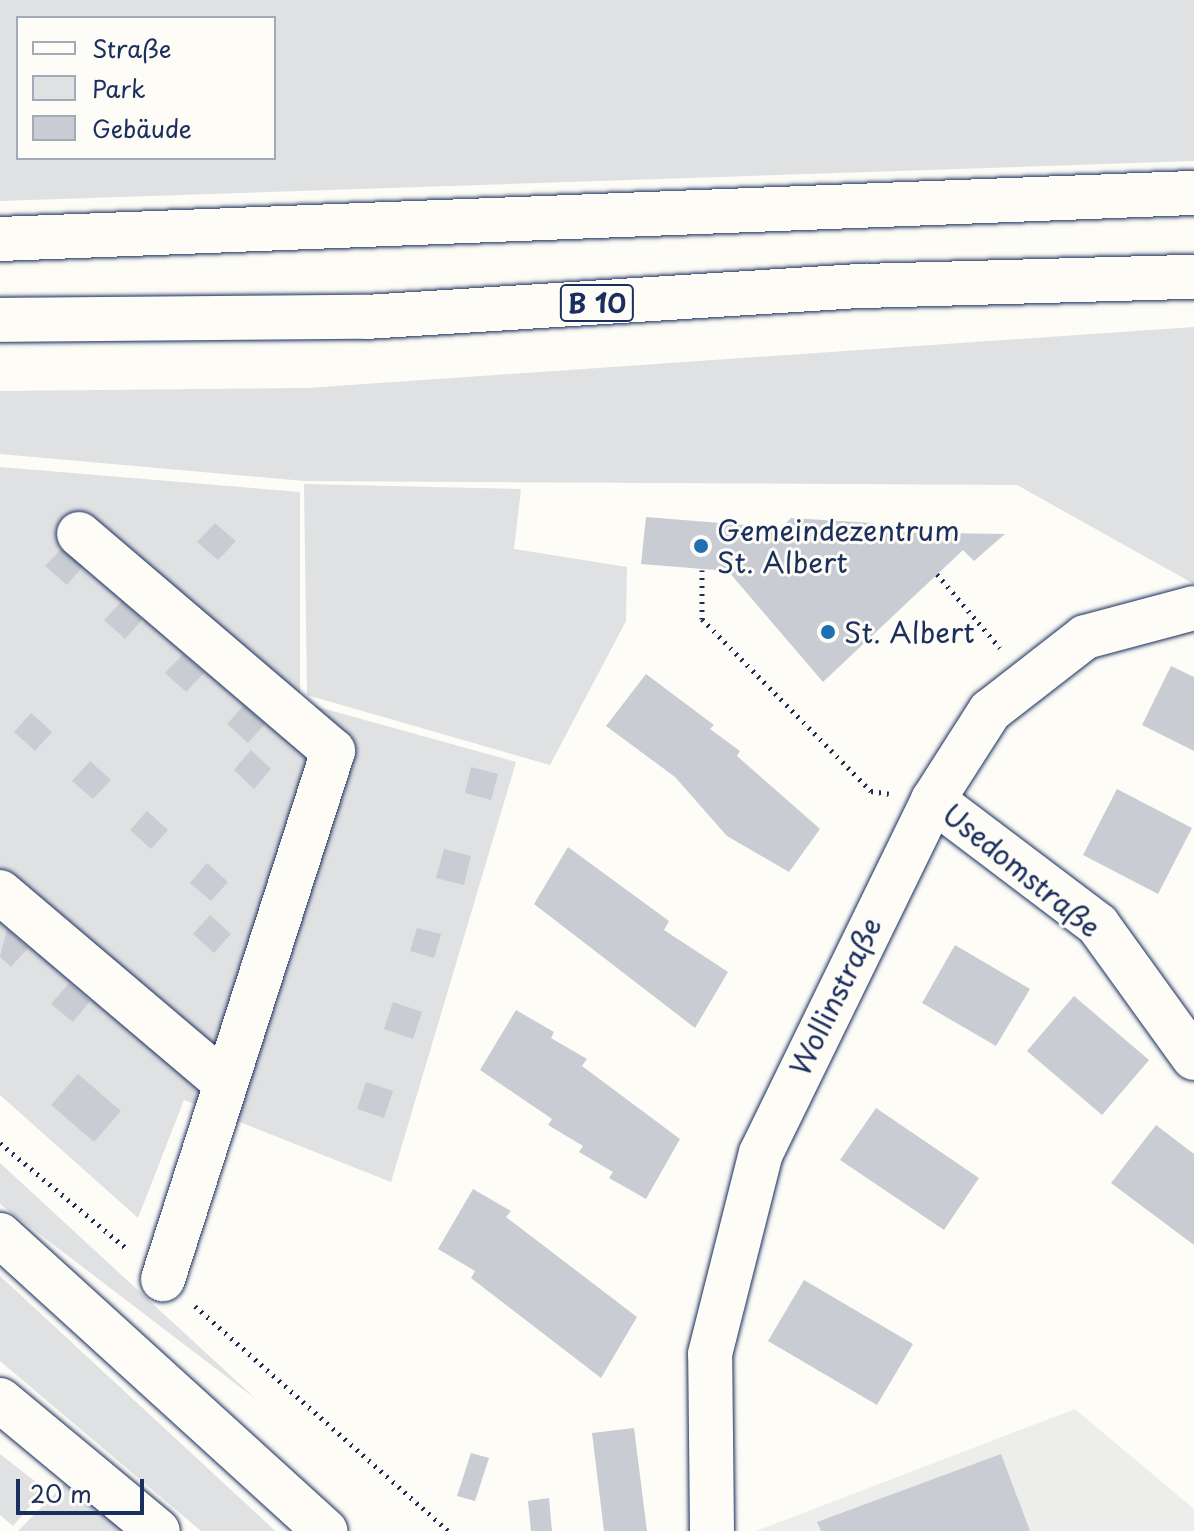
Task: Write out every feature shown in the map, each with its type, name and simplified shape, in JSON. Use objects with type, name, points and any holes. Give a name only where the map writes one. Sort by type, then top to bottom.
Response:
[{"type":"main road","points":[[0,239],[1194,193]]},
{"type":"main road","name":"B 10","points":[[0,320],[366,317],[863,286],[1194,277]]},
{"type":"main road","points":[[79,534],[333,751],[232,1070],[222,1080],[214,1131],[163,1279]]},
{"type":"main road","name":"Wollinstraße","points":[[712,1531],[710,1354],[761,1153],[933,800],[990,711],[1085,637],[1194,608]]},
{"type":"main road","name":"Usedomstraße","points":[[933,800],[1098,925],[1194,1058]]},
{"type":"main road","points":[[0,892],[222,1080]]},
{"type":"main road","points":[[0,1235],[325,1531]]},
{"type":"main road","points":[[0,1400],[158,1531]]},
{"type":"path","points":[[702,570],[702,619],[742,663],[871,791],[933,800]]},
{"type":"path","points":[[937,574],[996,644]]},
{"type":"path","points":[[0,1143],[163,1279],[448,1531]]},
{"type":"shaded area","points":[[1075,1409],[1194,1509],[1194,1531],[756,1531]]},
{"type":"green space","points":[[0,0],[1194,0],[1194,161],[0,201]]},
{"type":"green space","points":[[1194,327],[1194,584],[1017,485],[304,481],[0,454],[0,391],[307,388]]},
{"type":"green space","points":[[0,467],[300,492],[300,702],[516,762],[391,1182],[184,1100],[138,1218],[0,1095]]},
{"type":"green space","points":[[304,484],[521,489],[514,549],[627,567],[626,621],[550,765],[307,695]]},
{"type":"green space","points":[[0,1163],[257,1400],[0,1204]]},
{"type":"green space","points":[[0,1276],[275,1531],[201,1531],[0,1361]]},
{"type":"green space","points":[[0,1454],[45,1489],[13,1526],[0,1515]]},
{"type":"green space","points":[[83,1465],[150,1531],[18,1531]]},
{"type":"building","name":"St. Albert","points":[[646,517],[781,528],[791,518],[873,523],[878,532],[1005,534],[974,561],[963,550],[823,682],[728,571],[641,564]]},
{"type":"building","points":[[215,523],[236,541],[218,560],[197,542]]},
{"type":"building","points":[[63,547],[84,565],[67,585],[45,566]]},
{"type":"building","points":[[122,601],[142,620],[125,639],[104,620]]},
{"type":"building","points":[[183,654],[204,673],[186,692],[165,673]]},
{"type":"building","points":[[1171,666],[1194,677],[1194,751],[1142,725]]},
{"type":"building","points":[[646,674],[714,725],[710,729],[740,751],[737,756],[820,829],[789,872],[727,836],[675,777],[606,726]]},
{"type":"building","points":[[244,705],[265,724],[248,743],[227,724]]},
{"type":"building","points":[[31,713],[52,732],[35,751],[14,732]]},
{"type":"building","points":[[251,750],[271,769],[254,789],[234,770]]},
{"type":"building","points":[[90,761],[111,780],[93,799],[72,781]]},
{"type":"building","points":[[471,767],[498,774],[491,800],[465,793]]},
{"type":"building","points":[[1117,789],[1192,828],[1158,894],[1083,855]]},
{"type":"building","points":[[147,811],[168,830],[151,849],[130,830]]},
{"type":"building","points":[[568,847],[669,921],[664,930],[728,972],[695,1028],[534,904]]},
{"type":"building","points":[[444,849],[471,856],[464,885],[436,878]]},
{"type":"building","points":[[207,863],[228,882],[211,901],[190,883]]},
{"type":"building","points":[[210,915],[231,934],[214,953],[193,934]]},
{"type":"building","points":[[417,928],[441,934],[434,958],[410,951]]},
{"type":"building","points":[[7,929],[28,948],[11,967],[0,957]]},
{"type":"building","points":[[955,945],[1030,989],[996,1046],[922,1003]]},
{"type":"building","points":[[69,983],[90,1001],[73,1022],[51,1004]]},
{"type":"building","points":[[1074,996],[1149,1060],[1102,1115],[1027,1051]]},
{"type":"building","points":[[393,1002],[422,1012],[413,1039],[384,1029]]},
{"type":"building","points":[[516,1010],[554,1032],[551,1038],[587,1059],[582,1066],[680,1139],[646,1199],[609,1178],[613,1172],[579,1152],[583,1146],[548,1125],[552,1119],[480,1070]]},
{"type":"building","points":[[78,1074],[121,1111],[94,1142],[51,1105]]},
{"type":"building","points":[[366,1082],[393,1091],[384,1118],[357,1109]]},
{"type":"building","points":[[876,1108],[979,1178],[944,1230],[840,1160]]},
{"type":"building","points":[[1156,1125],[1194,1154],[1194,1245],[1111,1183]]},
{"type":"building","points":[[473,1189],[511,1211],[506,1217],[637,1317],[601,1378],[471,1278],[475,1271],[438,1249]]},
{"type":"building","points":[[804,1280],[913,1344],[877,1405],[768,1341]]},
{"type":"building","points":[[634,1428],[647,1531],[604,1531],[592,1433]]},
{"type":"building","points":[[471,1453],[489,1458],[475,1501],[457,1496]]},
{"type":"building","points":[[1001,1454],[1030,1531],[821,1531],[817,1522]]},
{"type":"building","points":[[549,1498],[552,1531],[531,1531],[528,1501]]},
{"type":"place","name":"Gemeindezentrum St. Albert","points":[[701,546]]},
{"type":"place","name":"St. Albert","points":[[828,632]]}]
